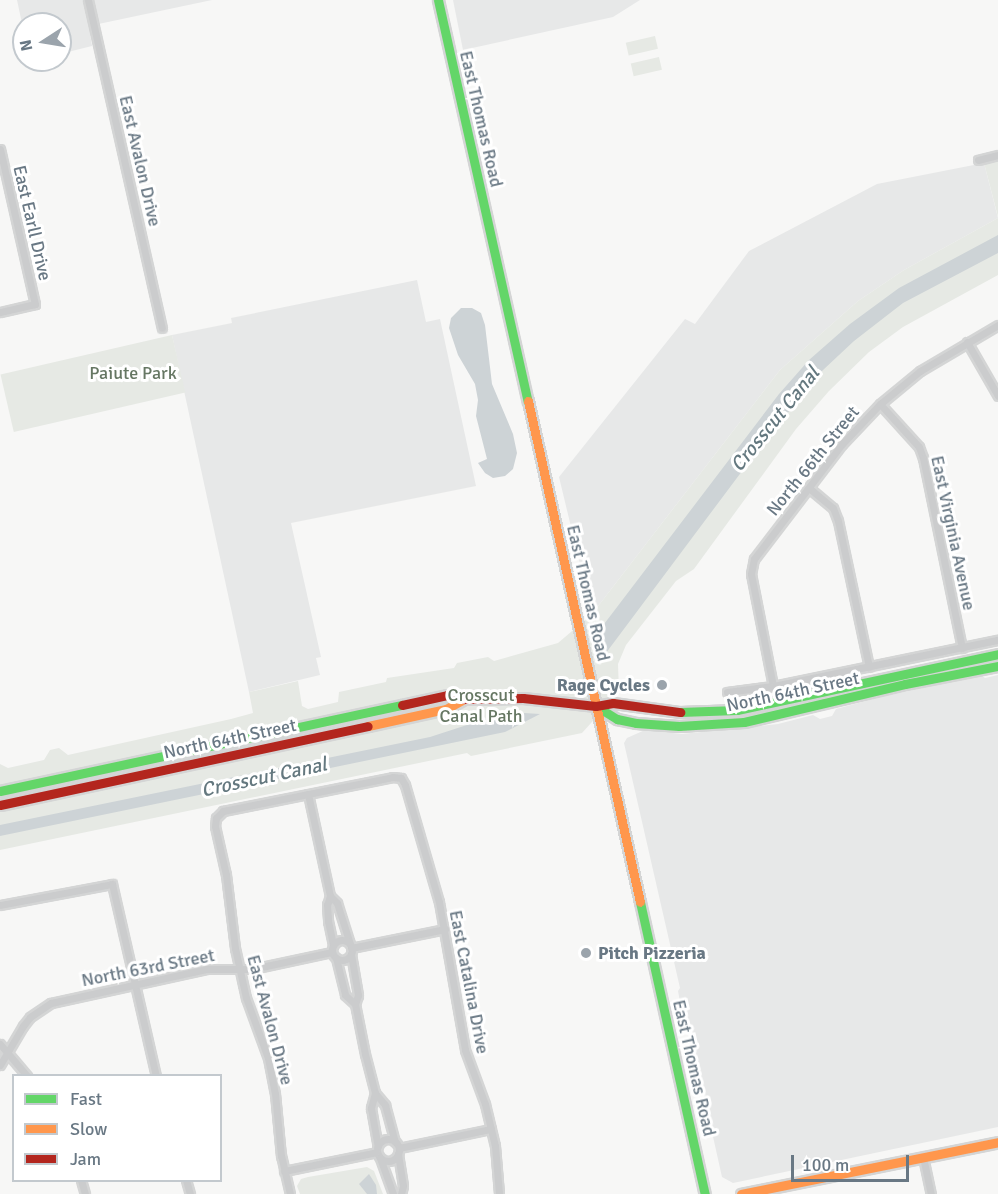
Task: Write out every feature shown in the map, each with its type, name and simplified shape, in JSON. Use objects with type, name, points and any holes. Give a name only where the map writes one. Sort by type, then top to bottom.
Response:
[{"type":"main road","name":"East Thomas Road","points":[[438,0],[705,1194]]},
{"type":"main road","name":"North 64th Street","points":[[0,791],[447,695],[464,699],[523,698],[596,706],[613,703],[678,712],[728,711],[762,706],[998,654]]},
{"type":"main road","name":"North 64th Street","points":[[596,706],[616,719],[660,725],[716,725],[763,719],[905,684],[998,666]]},
{"type":"main road","name":"North 64th Street","points":[[0,805],[446,709],[464,699]]},
{"type":"main road","points":[[762,706],[763,719]]},
{"type":"main road","points":[[741,1194],[998,1142]]},
{"type":"street","name":"East Avalon Drive","points":[[88,0],[162,328]]},
{"type":"street","name":"East Earll Drive","points":[[0,149],[35,304],[0,312]]},
{"type":"street","points":[[978,160],[998,155]]},
{"type":"street","name":"North 66th Street","points":[[773,686],[750,574],[751,566],[855,429],[880,404],[920,372],[966,342],[998,325]]},
{"type":"street","points":[[966,342],[998,396]]},
{"type":"street","name":"East Virginia Avenue","points":[[880,404],[914,441],[923,458],[962,648]]},
{"type":"street","points":[[809,488],[833,508],[838,521],[868,668]]},
{"type":"street","name":"North 64th Street","points":[[727,692],[773,686],[868,668],[998,640]]},
{"type":"street","name":"East Catalina Drive","points":[[308,794],[393,777],[401,778],[445,929],[465,1050],[491,1129],[499,1194]]},
{"type":"street","name":"East Avalon Drive","points":[[290,1194],[284,1171],[270,1066],[240,970],[226,875],[215,826],[216,818],[223,811],[308,794]]},
{"type":"street","points":[[308,794],[330,896],[327,913],[334,952],[345,995],[355,1004]]},
{"type":"street","points":[[0,905],[112,884],[156,1074]]},
{"type":"street","points":[[330,896],[337,903],[351,949],[358,995],[355,1004],[375,1093],[385,1105],[397,1148],[403,1186],[401,1194]]},
{"type":"street","points":[[334,952],[344,959],[351,949],[445,929]]},
{"type":"street","points":[[334,952],[342,940],[351,949]]},
{"type":"street","name":"North 63rd Street","points":[[0,1065],[23,1026],[41,1009],[63,1000],[207,969],[240,970],[334,952]]},
{"type":"street","points":[[0,1044],[25,1074]]},
{"type":"street","points":[[375,1093],[371,1108],[379,1152],[393,1194]]},
{"type":"street","points":[[397,1148],[491,1129]]},
{"type":"street","points":[[379,1152],[386,1139],[397,1148]]},
{"type":"street","points":[[379,1152],[390,1161],[397,1148]]},
{"type":"street","points":[[284,1171],[379,1152]]},
{"type":"street","points":[[923,1157],[931,1194]]},
{"type":"shaded area","points":[[17,0],[212,0],[89,26],[92,46],[72,51],[72,12],[20,12]]},
{"type":"shaded area","points":[[453,0],[640,0],[613,17],[463,50]]},
{"type":"shaded area","points":[[984,163],[998,218],[904,270],[858,301],[780,370],[592,614],[559,477],[685,319],[695,324],[749,251],[877,184]]},
{"type":"shaded area","points":[[417,280],[426,322],[440,319],[476,486],[291,523],[321,657],[316,658],[320,675],[249,692],[172,335],[232,323],[231,318]]},
{"type":"shaded area","points":[[981,675],[985,678],[998,675],[998,1127],[733,1183],[722,1177],[686,1015],[682,1012],[678,991],[680,988],[624,743],[627,738],[645,730],[682,734],[778,724],[813,715],[820,719],[832,716],[836,709]]},
{"type":"green space","points":[[655,36],[658,49],[629,55],[626,43]]},
{"type":"green space","points":[[659,57],[662,70],[634,76],[631,64]]},
{"type":"green space","points":[[998,155],[998,217],[984,163],[978,160]]},
{"type":"green space","name":"Crosscut Canal Path","points":[[998,218],[998,275],[903,327],[869,352],[829,391],[796,429],[694,569],[676,581],[626,645],[618,664],[619,692],[582,733],[471,756],[467,753],[0,850],[0,764],[8,768],[44,760],[50,750],[59,748],[68,755],[253,713],[249,692],[298,681],[302,706],[308,709],[338,702],[339,692],[386,682],[387,678],[454,668],[457,663],[488,657],[494,661],[558,643],[592,614],[780,370],[858,301],[904,270]]},
{"type":"green space","name":"Paiute Park","points":[[172,335],[185,392],[14,432],[1,375]]},
{"type":"green space","points":[[367,1167],[374,1171],[383,1194],[300,1194],[297,1186],[301,1179],[308,1177]]},
{"type":"water","name":"Crosscut Canal","points":[[998,235],[998,253],[903,303],[854,341],[823,370],[766,439],[600,661],[595,636],[779,394],[809,360],[850,324],[899,288]]},
{"type":"water","points":[[461,308],[472,308],[481,313],[485,325],[492,384],[513,434],[517,453],[513,469],[505,476],[493,478],[485,473],[478,463],[487,459],[476,416],[478,400],[475,384],[458,355],[449,328],[451,318]]},
{"type":"water","name":"Crosscut Canal","points":[[507,712],[540,714],[505,732],[0,836],[0,825],[430,737]]},
{"type":"water","points":[[369,1174],[376,1185],[377,1194],[367,1194],[359,1184]]},
{"type":"traffic: fast","points":[[438,0],[528,401]]},
{"type":"traffic: fast","points":[[680,712],[737,710],[998,654]]},
{"type":"traffic: fast","points":[[596,706],[617,719],[636,723],[679,726],[744,722],[905,684],[998,666]]},
{"type":"traffic: fast","points":[[0,791],[402,705]]},
{"type":"traffic: fast","points":[[640,902],[705,1194]]},
{"type":"traffic: slow","points":[[528,401],[640,902]]},
{"type":"traffic: slow","points":[[368,726],[446,709],[464,699]]},
{"type":"traffic: slow","points":[[741,1194],[998,1142]]},
{"type":"traffic: jam","points":[[402,705],[447,695],[464,699],[523,698],[596,706],[613,703],[680,712]]},
{"type":"traffic: jam","points":[[0,805],[368,726]]},
{"type":"place","name":"Rage Cycles","points":[[662,685]]},
{"type":"place","name":"Pitch Pizzeria","points":[[586,953]]}]
